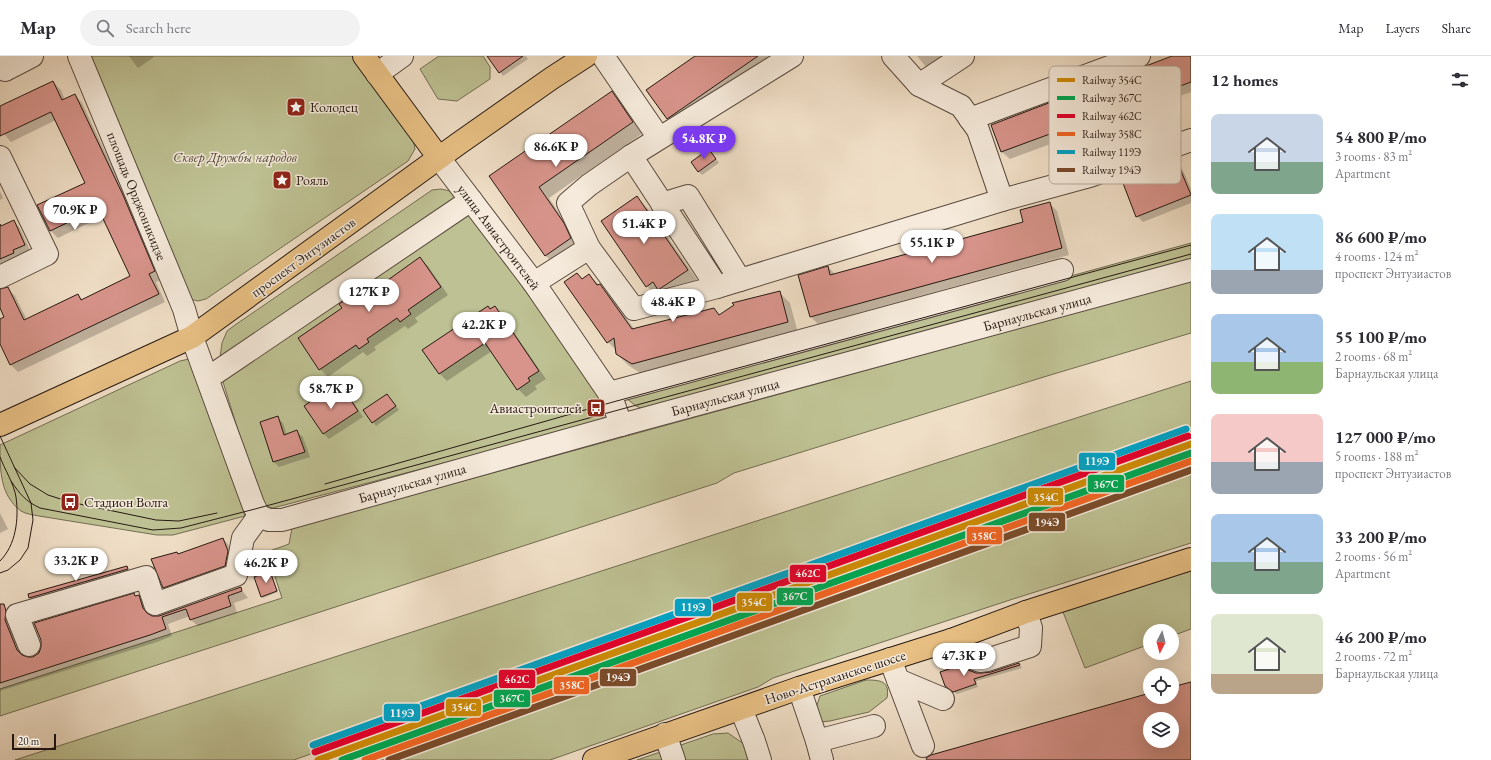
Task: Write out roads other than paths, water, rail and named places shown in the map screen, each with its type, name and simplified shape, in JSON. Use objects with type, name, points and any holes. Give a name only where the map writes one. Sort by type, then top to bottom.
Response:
[{"type":"main road","name":"улица Авиастроителей","points":[[364,56],[439,158]]},
{"type":"main road","name":"проспект Энтузиастов","points":[[2,420],[192,337],[439,158],[552,78],[586,56]]},
{"type":"main road","name":"Ново-Астраханское шоссе","points":[[594,760],[799,688],[951,640],[1026,612],[1191,559]]},
{"type":"street","points":[[2,67],[32,56]]},
{"type":"street","name":"площадь Орджоникидзе","points":[[79,56],[184,309],[192,337],[253,504],[259,516]]},
{"type":"street","points":[[378,74],[402,56]]},
{"type":"street","points":[[603,56],[659,138]]},
{"type":"street","points":[[792,56],[631,156],[590,185],[568,203],[589,248],[634,309],[717,287],[1002,200],[1061,184]]},
{"type":"street","points":[[893,56],[919,85],[962,106],[978,130],[1002,200]]},
{"type":"street","points":[[919,85],[963,56]]},
{"type":"street","points":[[1112,66],[1139,56]]},
{"type":"street","points":[[970,119],[1049,90]]},
{"type":"street","points":[[1181,144],[1191,140]]},
{"type":"street","points":[[631,156],[717,287]]},
{"type":"street","points":[[0,157],[48,254],[0,277]]},
{"type":"street","name":"улица Авиастроителей","points":[[439,158],[534,283],[608,393],[613,402],[621,425]]},
{"type":"street","points":[[662,204],[688,196],[740,280]]},
{"type":"street","points":[[208,378],[471,200]]},
{"type":"street","points":[[534,283],[589,248]]},
{"type":"street","points":[[608,393],[1062,270]]},
{"type":"street","name":"Барнаульская улица","points":[[259,516],[269,520],[282,520],[621,425],[1191,270]]},
{"type":"street","points":[[29,645],[17,615],[146,577],[155,604],[236,575],[243,538],[259,516]]},
{"type":"street","points":[[951,640],[958,653],[980,661],[1023,649],[1030,646],[1031,634],[1031,628],[1026,612]]},
{"type":"street","points":[[890,659],[923,746]]},
{"type":"street","points":[[898,680],[943,699]]},
{"type":"street","points":[[799,688],[819,750],[874,726]]},
{"type":"street","points":[[741,709],[760,760]]},
{"type":"street","points":[[665,734],[674,760]]},
{"type":"tram line","points":[[325,484],[613,402],[1191,245]]},
{"type":"tram line","points":[[11,481],[23,497],[30,503],[40,508],[153,530],[181,528],[1191,254]]},
{"type":"tram line","points":[[0,436],[31,503],[33,520],[28,548],[20,560],[8,570],[0,573]]},
{"type":"tram line","points":[[0,457],[15,492],[17,505],[13,540],[0,561]]},
{"type":"tram line","points":[[14,467],[30,484],[48,495],[70,502],[156,520],[179,521],[217,513]]},
{"type":"railway","points":[[1056,503],[1132,466]]},
{"type":"rail line","name":"119Э","points":[[313,745],[1186,429]]},
{"type":"rail line","name":"462С","points":[[315,752],[1188,436]]},
{"type":"rail line","name":"354С","points":[[318,760],[1191,444]]},
{"type":"rail line","name":"367С","points":[[342,760],[1191,453]]},
{"type":"rail line","name":"358С","points":[[365,760],[1191,461]]},
{"type":"rail line","name":"194Э","points":[[389,760],[1191,470]]},
{"type":"place","name":"Колодец","points":[[296,107]]},
{"type":"place","name":"Рояль","points":[[282,180]]},
{"type":"place","name":"Авиастроителей","points":[[596,408]]},
{"type":"place","name":"Стадион Волга","points":[[70,502]]},
{"type":"park label","name":"Сквер Дружбы народов","points":[[235,157]]}]
